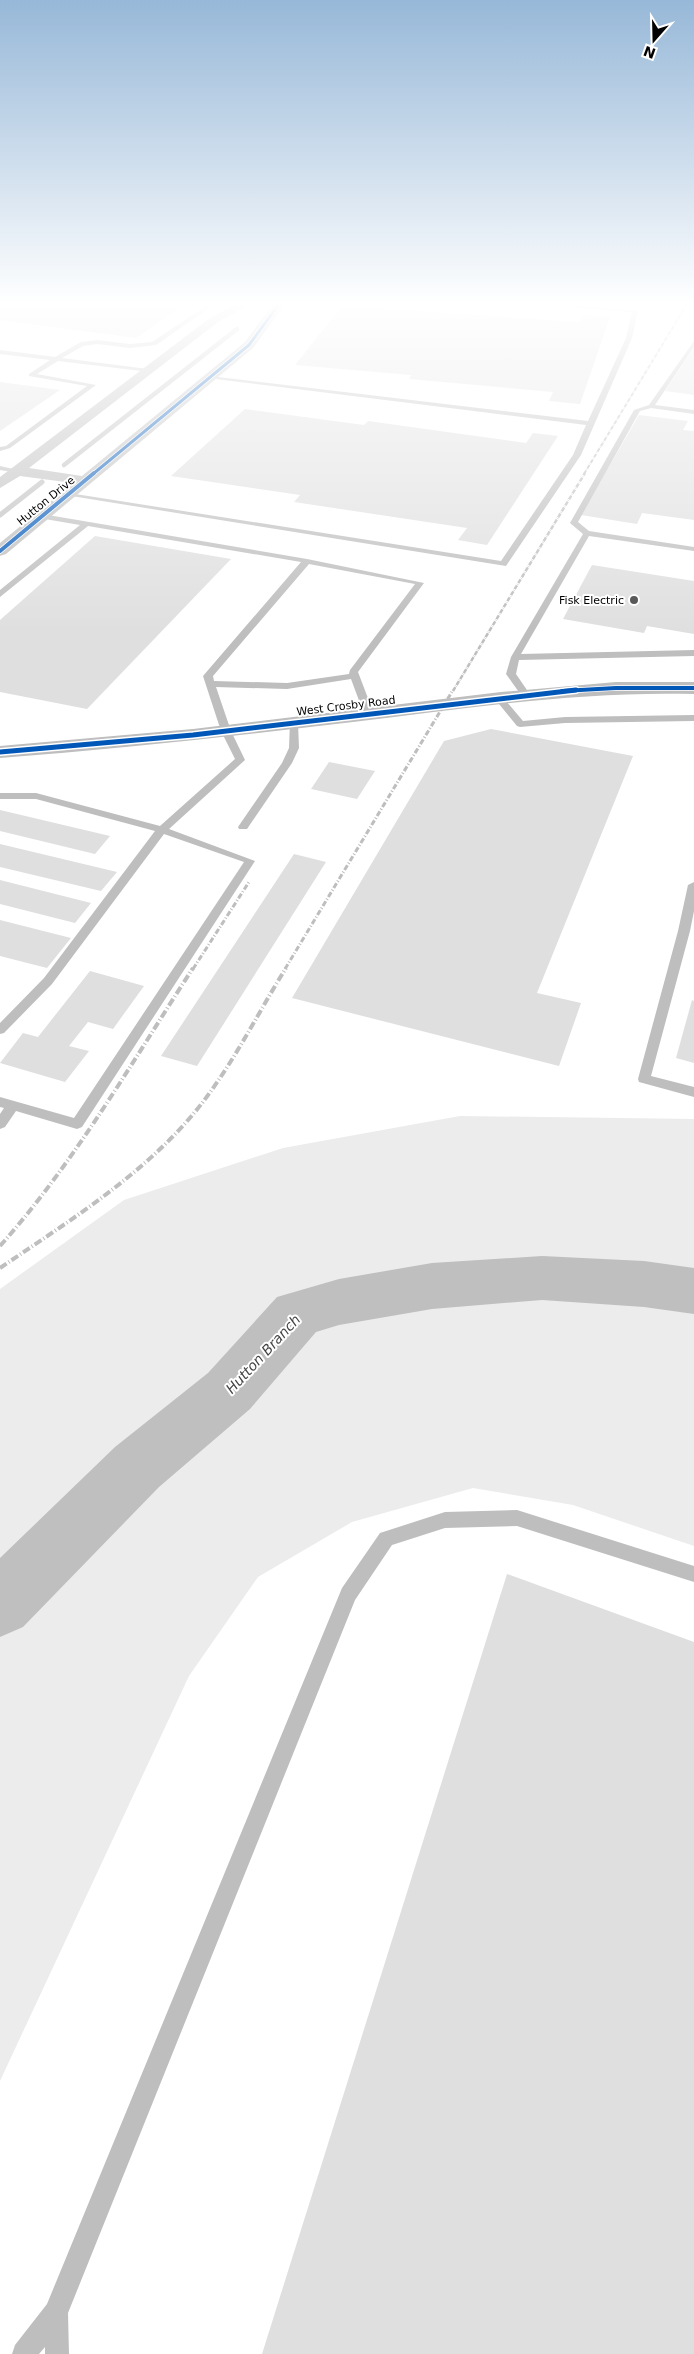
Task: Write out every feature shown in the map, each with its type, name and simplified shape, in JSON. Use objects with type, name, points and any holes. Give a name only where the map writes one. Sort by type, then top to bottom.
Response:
[{"type":"street","points":[[0,484],[92,414]]},
{"type":"street","name":"Hutton Drive","points":[[0,551],[167,414]]},
{"type":"street","points":[[18,471],[86,482]]},
{"type":"street","name":"West Crosby Road","points":[[0,752],[93,746],[369,714],[524,693],[651,686],[694,688]]},
{"type":"lane","points":[[0,448],[8,447],[53,414]]},
{"type":"lane","points":[[513,414],[590,423]]},
{"type":"lane","points":[[69,495],[503,564],[577,454],[594,414]]},
{"type":"lane","points":[[635,414],[574,523],[588,533],[694,549]]},
{"type":"lane","points":[[0,468],[18,471]]},
{"type":"lane","points":[[42,516],[420,583],[353,672],[369,714]]},
{"type":"lane","points":[[0,594],[86,524]]},
{"type":"lane","points":[[524,693],[511,674],[515,657],[588,533]]},
{"type":"lane","points":[[0,1030],[48,981],[162,830],[240,760],[226,731],[208,676],[307,562]]},
{"type":"lane","points":[[515,657],[694,653]]},
{"type":"lane","points":[[211,684],[287,686],[354,676]]},
{"type":"lane","points":[[498,697],[520,724],[564,720],[694,718]]},
{"type":"lane","points":[[243,827],[287,763],[294,748],[294,723]]},
{"type":"lane","points":[[0,796],[36,796],[162,830],[250,861],[77,1124],[0,1102]]},
{"type":"lane","points":[[694,885],[684,931],[644,1079],[694,1092]]},
{"type":"lane","points":[[0,1124],[13,1106]]},
{"type":"lane","points":[[24,2354],[56,2313],[348,1594],[386,1539],[445,1520],[517,1518],[694,1574]]},
{"type":"lane","points":[[56,2313],[57,2354]]},
{"type":"shaded area","points":[[460,1116],[694,1119],[694,1546],[573,1505],[473,1488],[352,1522],[258,1577],[189,1676],[0,2081],[0,1289],[124,1200],[283,1148]]},
{"type":"building","points":[[0,414],[25,414],[0,431]]},
{"type":"building","points":[[240,414],[281,414],[364,425],[368,421],[526,443],[533,433],[558,436],[487,545],[458,540],[467,528],[294,502],[300,495],[171,476]]},
{"type":"building","points":[[639,415],[688,421],[683,430],[694,431],[694,520],[642,513],[637,524],[581,515]]},
{"type":"building","points":[[95,536],[231,559],[87,709],[0,692],[0,620]]},
{"type":"building","name":"Fisk Electric","points":[[592,565],[694,581],[694,634],[647,626],[644,633],[563,619]]},
{"type":"building","points":[[491,729],[633,756],[537,993],[581,1003],[559,1066],[292,998],[444,741]]},
{"type":"building","points":[[329,762],[375,771],[357,799],[311,789]]},
{"type":"building","points":[[0,810],[110,836],[95,854],[0,831]]},
{"type":"building","points":[[0,844],[117,872],[101,891],[0,867]]},
{"type":"building","points":[[294,854],[326,862],[197,1066],[161,1056]]},
{"type":"building","points":[[0,880],[91,903],[75,923],[0,904]]},
{"type":"building","points":[[0,920],[71,938],[47,968],[0,956]]},
{"type":"building","points":[[90,971],[144,986],[113,1029],[88,1022],[69,1046],[89,1051],[65,1082],[0,1063],[23,1033],[38,1037]]},
{"type":"building","points":[[692,1000],[694,1001],[694,1063],[676,1058]]},
{"type":"building","points":[[507,1574],[694,1642],[694,2354],[262,2354]]},
{"type":"waterway","points":[[64,465],[129,414]]},
{"type":"waterway","points":[[0,515],[42,482]]},
{"type":"waterway","name":"Hutton Branch","points":[[0,1604],[137,1467],[229,1391],[297,1314],[339,1302],[432,1286],[542,1278],[644,1284],[694,1291]]},
{"type":"railway","points":[[584,474],[620,414]]},
{"type":"railway","points":[[453,691],[585,473]]},
{"type":"railway","points":[[285,969],[453,690]]},
{"type":"railway","points":[[193,969],[249,882]]},
{"type":"railway","points":[[0,1246],[27,1214],[78,1146],[193,968]]},
{"type":"railway","points":[[0,1268],[86,1209],[141,1167],[190,1118],[221,1076],[286,968]]},
{"type":"cycle path","points":[[0,551],[166,414]]},
{"type":"cycle path","points":[[0,752],[193,735],[540,693],[616,688],[694,688]]},
{"type":"place","name":"Fisk Electric","points":[[634,600]]}]
